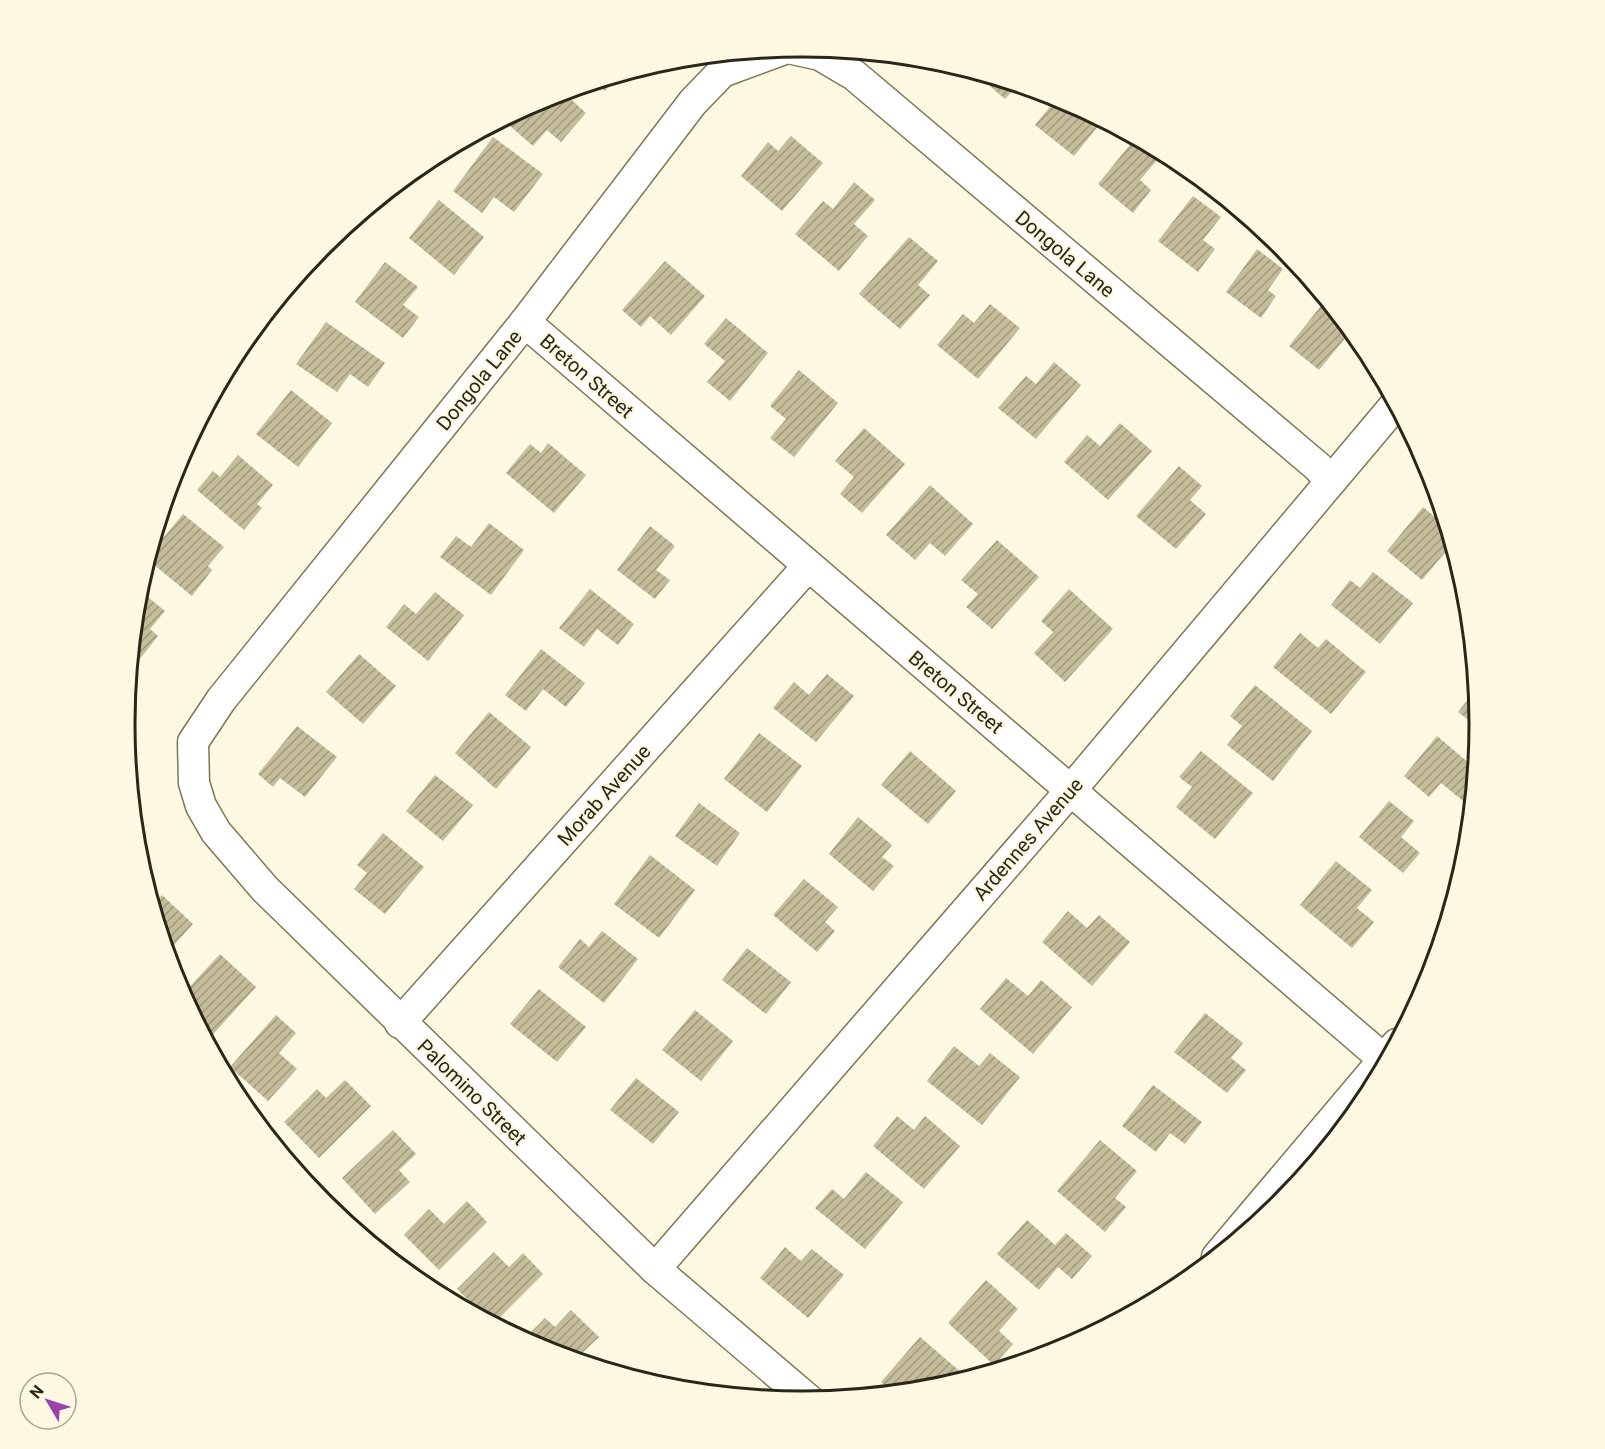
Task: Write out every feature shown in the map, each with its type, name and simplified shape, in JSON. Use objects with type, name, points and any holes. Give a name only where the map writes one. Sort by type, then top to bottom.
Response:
[{"type":"street","name":"Dongola Lane","points":[[193,742],[229,691],[525,322],[693,102],[722,72],[760,58]]},
{"type":"street","name":"Dongola Lane","points":[[824,58],[854,75],[1318,467],[1330,481]]},
{"type":"street","name":"Breton Street","points":[[525,322],[1071,790],[1385,1051]]},
{"type":"street","name":"Ardennes Avenue","points":[[655,1269],[1071,790],[1391,410]]},
{"type":"street","name":"Morab Avenue","points":[[400,1023],[808,566]]},
{"type":"street","name":"Palomino Street","points":[[193,742],[194,783],[201,806],[216,832],[265,889],[655,1269],[800,1392]]},
{"type":"street","points":[[1245,1224],[1366,1082]]},
{"type":"building","points":[[987,83],[1013,91],[1005,99]]},
{"type":"building","points":[[570,99],[586,113],[561,142],[547,130],[533,146],[509,125]]},
{"type":"building","points":[[1051,105],[1098,126],[1074,156],[1035,125]]},
{"type":"building","points":[[791,136],[823,163],[782,211],[741,176],[768,142],[778,151]]},
{"type":"building","points":[[493,137],[543,174],[514,212],[494,197],[482,213],[453,191]]},
{"type":"building","points":[[1131,143],[1157,160],[1140,180],[1151,190],[1133,213],[1098,184]]},
{"type":"building","points":[[854,182],[875,200],[854,224],[868,236],[839,271],[795,234],[823,201],[833,209]]},
{"type":"building","points":[[1193,196],[1221,217],[1203,240],[1215,249],[1198,272],[1158,241]]},
{"type":"building","points":[[439,200],[484,237],[454,275],[409,238]]},
{"type":"building","points":[[909,237],[938,261],[918,285],[930,295],[900,329],[859,294]]},
{"type":"building","points":[[1257,249],[1283,269],[1268,290],[1276,296],[1261,318],[1226,292]]},
{"type":"building","points":[[665,261],[705,296],[671,335],[650,316],[641,327],[622,310]]},
{"type":"building","points":[[385,262],[418,287],[403,305],[419,317],[403,338],[355,302]]},
{"type":"building","points":[[990,304],[1020,328],[978,379],[937,345],[963,314],[974,323]]},
{"type":"building","points":[[1321,305],[1346,337],[1319,370],[1289,346]]},
{"type":"building","points":[[726,318],[768,353],[730,401],[707,382],[725,361],[704,344]]},
{"type":"building","points":[[326,322],[385,363],[368,387],[350,374],[337,392],[296,364]]},
{"type":"building","points":[[1054,362],[1081,385],[1036,439],[998,408],[1026,376],[1036,384]]},
{"type":"building","points":[[799,370],[838,403],[794,457],[770,438],[786,419],[770,406]]},
{"type":"building","points":[[291,390],[332,423],[298,467],[256,434]]},
{"type":"building","points":[[1120,423],[1152,451],[1108,500],[1064,462],[1087,435],[1100,446]]},
{"type":"building","points":[[864,428],[905,464],[862,513],[840,494],[854,477],[835,461]]},
{"type":"building","points":[[548,443],[586,475],[554,513],[506,473],[530,444],[541,453]]},
{"type":"building","points":[[238,455],[273,485],[257,504],[262,508],[244,530],[197,490],[213,471],[220,477]]},
{"type":"building","points":[[1179,466],[1202,486],[1190,500],[1206,514],[1176,549],[1136,516]]},
{"type":"building","points":[[930,485],[973,524],[945,556],[930,543],[915,560],[886,535]]},
{"type":"building","points":[[1423,507],[1438,519],[1447,551],[1422,580],[1387,551]]},
{"type":"building","points":[[183,514],[224,547],[208,566],[212,570],[192,596],[155,565],[161,540]]},
{"type":"building","points":[[489,523],[524,550],[491,595],[440,557],[456,536],[471,547]]},
{"type":"building","points":[[650,526],[675,546],[656,570],[670,580],[655,599],[617,570]]},
{"type":"building","points":[[997,540],[1039,577],[992,629],[966,607],[978,594],[961,580]]},
{"type":"building","points":[[1373,572],[1413,603],[1380,644],[1331,605],[1350,580],[1360,588]]},
{"type":"building","points":[[590,589],[634,624],[618,645],[597,629],[584,647],[559,628]]},
{"type":"building","points":[[1069,589],[1113,629],[1065,682],[1034,653],[1053,632],[1041,621]]},
{"type":"building","points":[[435,592],[464,615],[428,661],[386,627],[404,604],[416,614]]},
{"type":"building","points":[[148,597],[165,611],[150,629],[158,636],[139,660]]},
{"type":"building","points":[[1300,633],[1318,648],[1326,639],[1366,672],[1331,714],[1273,667]]},
{"type":"building","points":[[541,649],[585,683],[566,707],[543,689],[526,711],[505,695]]},
{"type":"building","points":[[359,654],[396,686],[363,724],[326,692]]},
{"type":"building","points":[[827,674],[854,696],[816,742],[773,708],[794,682],[809,695]]},
{"type":"building","points":[[1255,685],[1312,731],[1273,781],[1227,745],[1242,726],[1230,716]]},
{"type":"building","points":[[1469,698],[1470,721],[1458,712]]},
{"type":"building","points":[[489,712],[531,747],[496,789],[455,753]]},
{"type":"building","points":[[297,726],[337,757],[305,797],[280,778],[273,787],[258,774]]},
{"type":"building","points":[[759,733],[802,766],[767,812],[724,779]]},
{"type":"building","points":[[1437,736],[1469,763],[1465,803],[1441,783],[1429,797],[1404,776]]},
{"type":"building","points":[[910,751],[956,791],[928,824],[881,785]]},
{"type":"building","points":[[1201,751],[1253,793],[1215,839],[1176,807],[1192,787],[1179,777]]},
{"type":"building","points":[[435,775],[473,805],[443,841],[406,811]]},
{"type":"building","points":[[1389,801],[1414,821],[1401,837],[1420,853],[1403,873],[1359,837]]},
{"type":"building","points":[[699,803],[740,833],[717,866],[675,836]]},
{"type":"building","points":[[858,817],[892,845],[882,857],[894,866],[873,891],[829,854]]},
{"type":"building","points":[[383,833],[424,867],[385,914],[354,889],[367,873],[357,865]]},
{"type":"building","points":[[650,855],[695,890],[659,938],[614,904]]},
{"type":"building","points":[[1336,861],[1372,890],[1357,908],[1374,922],[1352,948],[1300,905]]},
{"type":"building","points":[[804,879],[838,907],[825,922],[835,931],[817,952],[773,915]]},
{"type":"building","points":[[162,895],[193,924],[173,946],[170,939],[159,899]]},
{"type":"building","points":[[1068,911],[1087,928],[1099,915],[1130,942],[1092,986],[1042,942]]},
{"type":"building","points":[[602,931],[638,959],[604,1003],[558,967],[580,939],[589,947]]},
{"type":"building","points":[[747,948],[791,982],[766,1014],[722,980]]},
{"type":"building","points":[[220,954],[256,987],[212,1035],[189,987]]},
{"type":"building","points":[[1006,978],[1028,996],[1041,980],[1072,1007],[1033,1054],[980,1009]]},
{"type":"building","points":[[539,989],[586,1027],[557,1062],[510,1024]]},
{"type":"building","points":[[695,1010],[733,1041],[701,1081],[662,1050]]},
{"type":"building","points":[[1205,1013],[1243,1043],[1231,1058],[1246,1070],[1227,1093],[1174,1052]]},
{"type":"building","points":[[276,1015],[296,1033],[279,1053],[297,1069],[268,1101],[230,1067]]},
{"type":"building","points":[[954,1046],[979,1066],[990,1053],[1020,1077],[982,1125],[927,1081]]},
{"type":"building","points":[[636,1078],[679,1112],[653,1144],[610,1110]]},
{"type":"building","points":[[345,1080],[371,1106],[319,1158],[284,1122],[317,1089],[326,1098]]},
{"type":"building","points":[[1153,1085],[1202,1122],[1185,1144],[1170,1133],[1156,1152],[1122,1126]]},
{"type":"building","points":[[897,1116],[914,1130],[925,1116],[960,1146],[924,1189],[873,1146]]},
{"type":"building","points":[[393,1130],[416,1154],[399,1170],[410,1182],[375,1214],[342,1178]]},
{"type":"building","points":[[1100,1140],[1137,1171],[1115,1198],[1126,1207],[1105,1232],[1057,1191]]},
{"type":"building","points":[[866,1172],[903,1202],[865,1249],[815,1208],[832,1189],[844,1199]]},
{"type":"building","points":[[467,1201],[487,1222],[439,1270],[404,1235],[429,1209],[444,1224]]},
{"type":"building","points":[[1027,1220],[1055,1245],[1066,1233],[1092,1256],[1072,1279],[1058,1267],[1039,1290],[997,1254]]},
{"type":"building","points":[[785,1247],[801,1261],[812,1249],[844,1275],[808,1318],[760,1278]]},
{"type":"building","points":[[494,1252],[509,1267],[523,1253],[543,1274],[498,1319],[474,1306],[457,1289]]},
{"type":"building","points":[[986,1280],[1018,1309],[999,1331],[1013,1344],[993,1364],[948,1323]]},
{"type":"building","points":[[571,1310],[599,1337],[581,1354],[574,1349],[572,1351],[530,1333],[545,1318],[555,1327]]},
{"type":"building","points":[[920,1337],[961,1372],[890,1386],[886,1386],[881,1382]]}]
